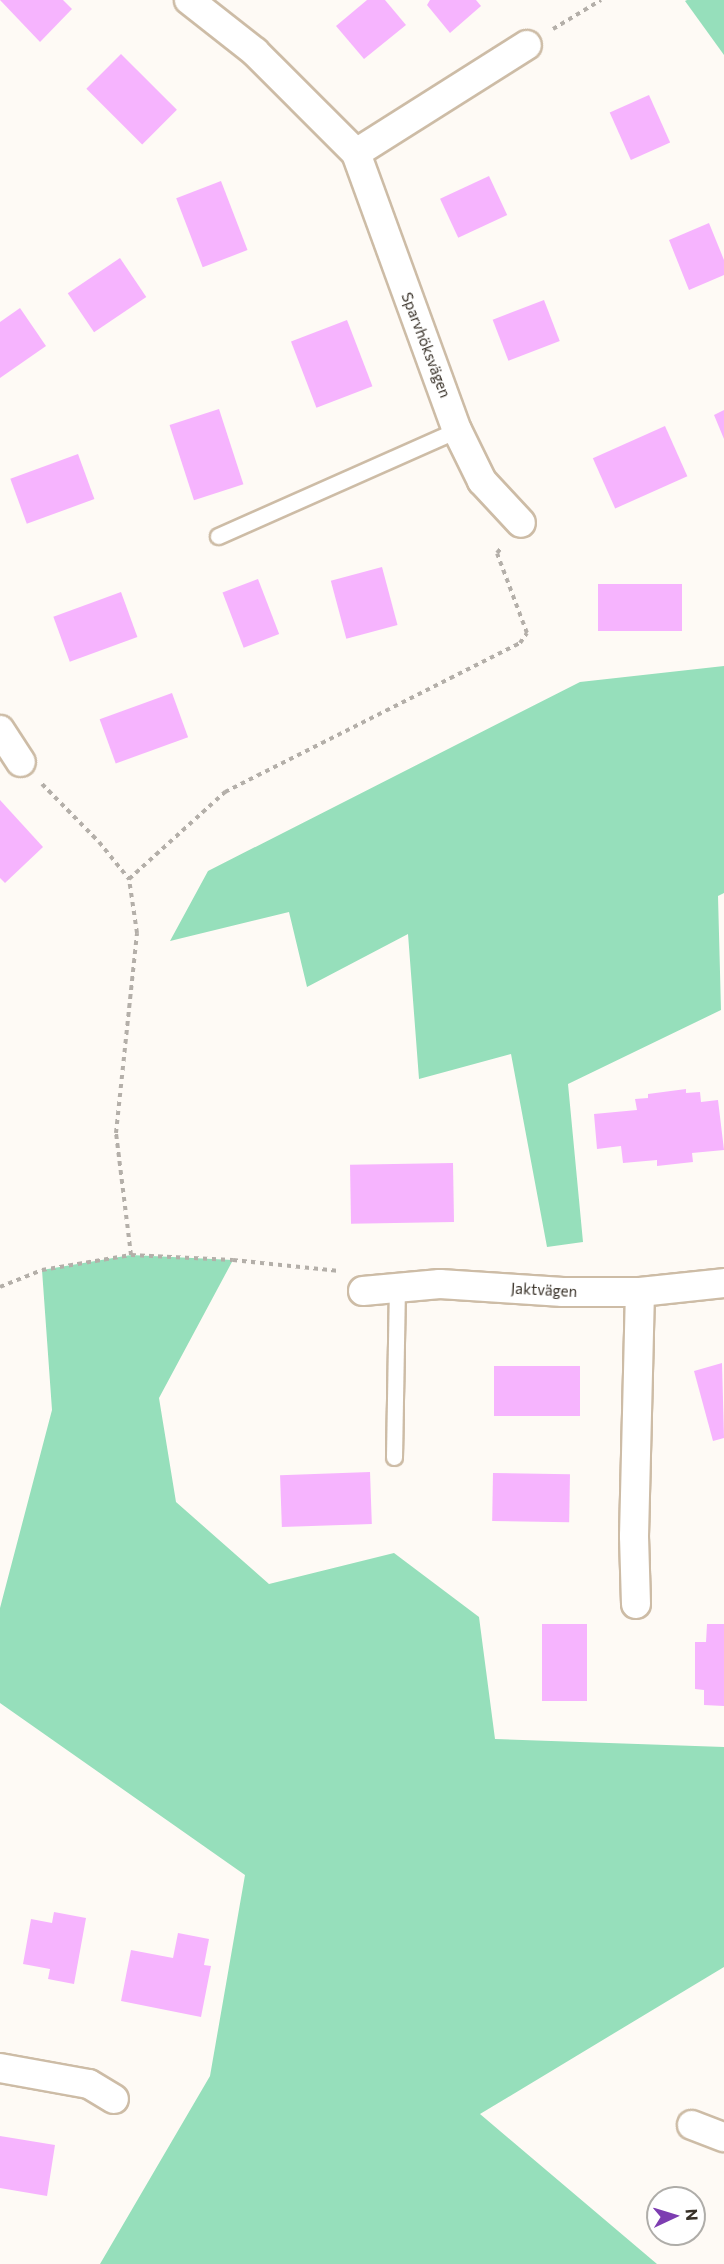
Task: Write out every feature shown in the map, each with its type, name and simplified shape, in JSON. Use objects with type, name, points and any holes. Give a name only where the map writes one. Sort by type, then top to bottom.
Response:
[{"type":"street","name":"Sparvhöksvägen","points":[[189,0],[255,52],[356,153],[457,430],[482,481],[521,523]]},
{"type":"street","points":[[356,153],[527,45]]},
{"type":"street","points":[[0,730],[21,762]]},
{"type":"street","name":"Jaktvägen","points":[[363,1291],[440,1284],[563,1292],[640,1292],[724,1283]]},
{"type":"street","points":[[636,1604],[634,1536],[640,1292]]},
{"type":"street","points":[[0,2068],[89,2084],[114,2099]]},
{"type":"street","points":[[692,2125],[724,2136]]},
{"type":"lane","points":[[218,536],[457,430]]},
{"type":"lane","points":[[394,1457],[397,1288]]},
{"type":"path","points":[[527,45],[602,0]]},
{"type":"path","points":[[129,879],[225,792],[520,643],[527,633],[497,553],[521,523]]},
{"type":"path","points":[[21,762],[99,842],[129,879],[136,933],[116,1133],[131,1255]]},
{"type":"path","points":[[0,1287],[42,1270],[131,1255],[233,1260],[343,1272],[363,1291]]},
{"type":"green space","points":[[724,0],[724,55],[685,1]]},
{"type":"green space","points":[[724,666],[724,893],[718,896],[721,1010],[568,1084],[583,1242],[547,1247],[511,1054],[419,1079],[408,934],[307,987],[289,912],[170,941],[208,871],[580,682]]},
{"type":"green space","points":[[131,1255],[233,1260],[159,1398],[176,1502],[269,1584],[394,1553],[479,1617],[495,1739],[724,1747],[724,1967],[480,2114],[657,2264],[100,2264],[210,2076],[245,1875],[0,1703],[0,1608],[52,1410],[42,1270]]},
{"type":"building","points":[[0,0],[63,0],[72,9],[40,42]]},
{"type":"building","points":[[367,0],[385,0],[406,25],[364,59],[336,26]]},
{"type":"building","points":[[430,0],[476,0],[481,6],[450,33],[427,5]]},
{"type":"building","points":[[121,54],[177,110],[142,145],[86,89]]},
{"type":"building","points":[[649,95],[670,143],[631,160],[610,112]]},
{"type":"building","points":[[489,176],[507,215],[458,238],[440,199]]},
{"type":"building","points":[[221,181],[248,250],[203,267],[176,198]]},
{"type":"building","points":[[709,223],[724,260],[724,275],[689,290],[669,240]]},
{"type":"building","points":[[120,258],[146,297],[94,332],[68,293]]},
{"type":"building","points":[[544,300],[560,341],[508,361],[493,320]]},
{"type":"building","points":[[20,308],[46,346],[0,378],[0,322]]},
{"type":"building","points":[[347,320],[372,386],[316,408],[291,342]]},
{"type":"building","points":[[219,409],[243,484],[194,500],[170,425]]},
{"type":"building","points":[[724,410],[724,439],[714,415]]},
{"type":"building","points":[[665,426],[687,476],[615,508],[593,458]]},
{"type":"building","points":[[78,454],[94,499],[27,524],[10,479]]},
{"type":"building","points":[[382,567],[398,625],[346,639],[331,581]]},
{"type":"building","points":[[258,579],[279,634],[244,648],[223,593]]},
{"type":"building","points":[[598,584],[682,584],[682,631],[598,631]]},
{"type":"building","points":[[121,592],[137,637],[70,662],[53,617]]},
{"type":"building","points":[[172,693],[188,737],[116,764],[100,719]]},
{"type":"building","points":[[0,800],[43,847],[5,883],[0,878]]},
{"type":"building","points":[[686,1089],[686,1093],[700,1092],[701,1102],[718,1100],[724,1150],[692,1153],[693,1162],[657,1166],[657,1160],[623,1163],[621,1146],[597,1149],[594,1114],[637,1110],[635,1099],[648,1098],[648,1094]]},
{"type":"building","points":[[453,1163],[454,1222],[351,1224],[350,1165]]},
{"type":"building","points":[[722,1363],[724,1438],[713,1441],[694,1371]]},
{"type":"building","points":[[494,1366],[580,1366],[580,1416],[494,1416]]},
{"type":"building","points":[[370,1472],[372,1524],[282,1527],[280,1475]]},
{"type":"building","points":[[493,1473],[570,1474],[569,1522],[492,1521]]},
{"type":"building","points":[[542,1624],[587,1624],[587,1701],[542,1701]]},
{"type":"building","points":[[707,1624],[724,1624],[724,1706],[704,1705],[704,1690],[695,1689],[695,1642],[706,1642]]},
{"type":"building","points":[[54,1912],[86,1918],[74,1984],[48,1979],[50,1969],[23,1964],[31,1919],[52,1923]]},
{"type":"building","points":[[178,1933],[209,1939],[204,1965],[211,1966],[201,2017],[121,2001],[131,1950],[173,1958]]},
{"type":"building","points":[[0,2136],[55,2145],[47,2196],[0,2188]]}]
